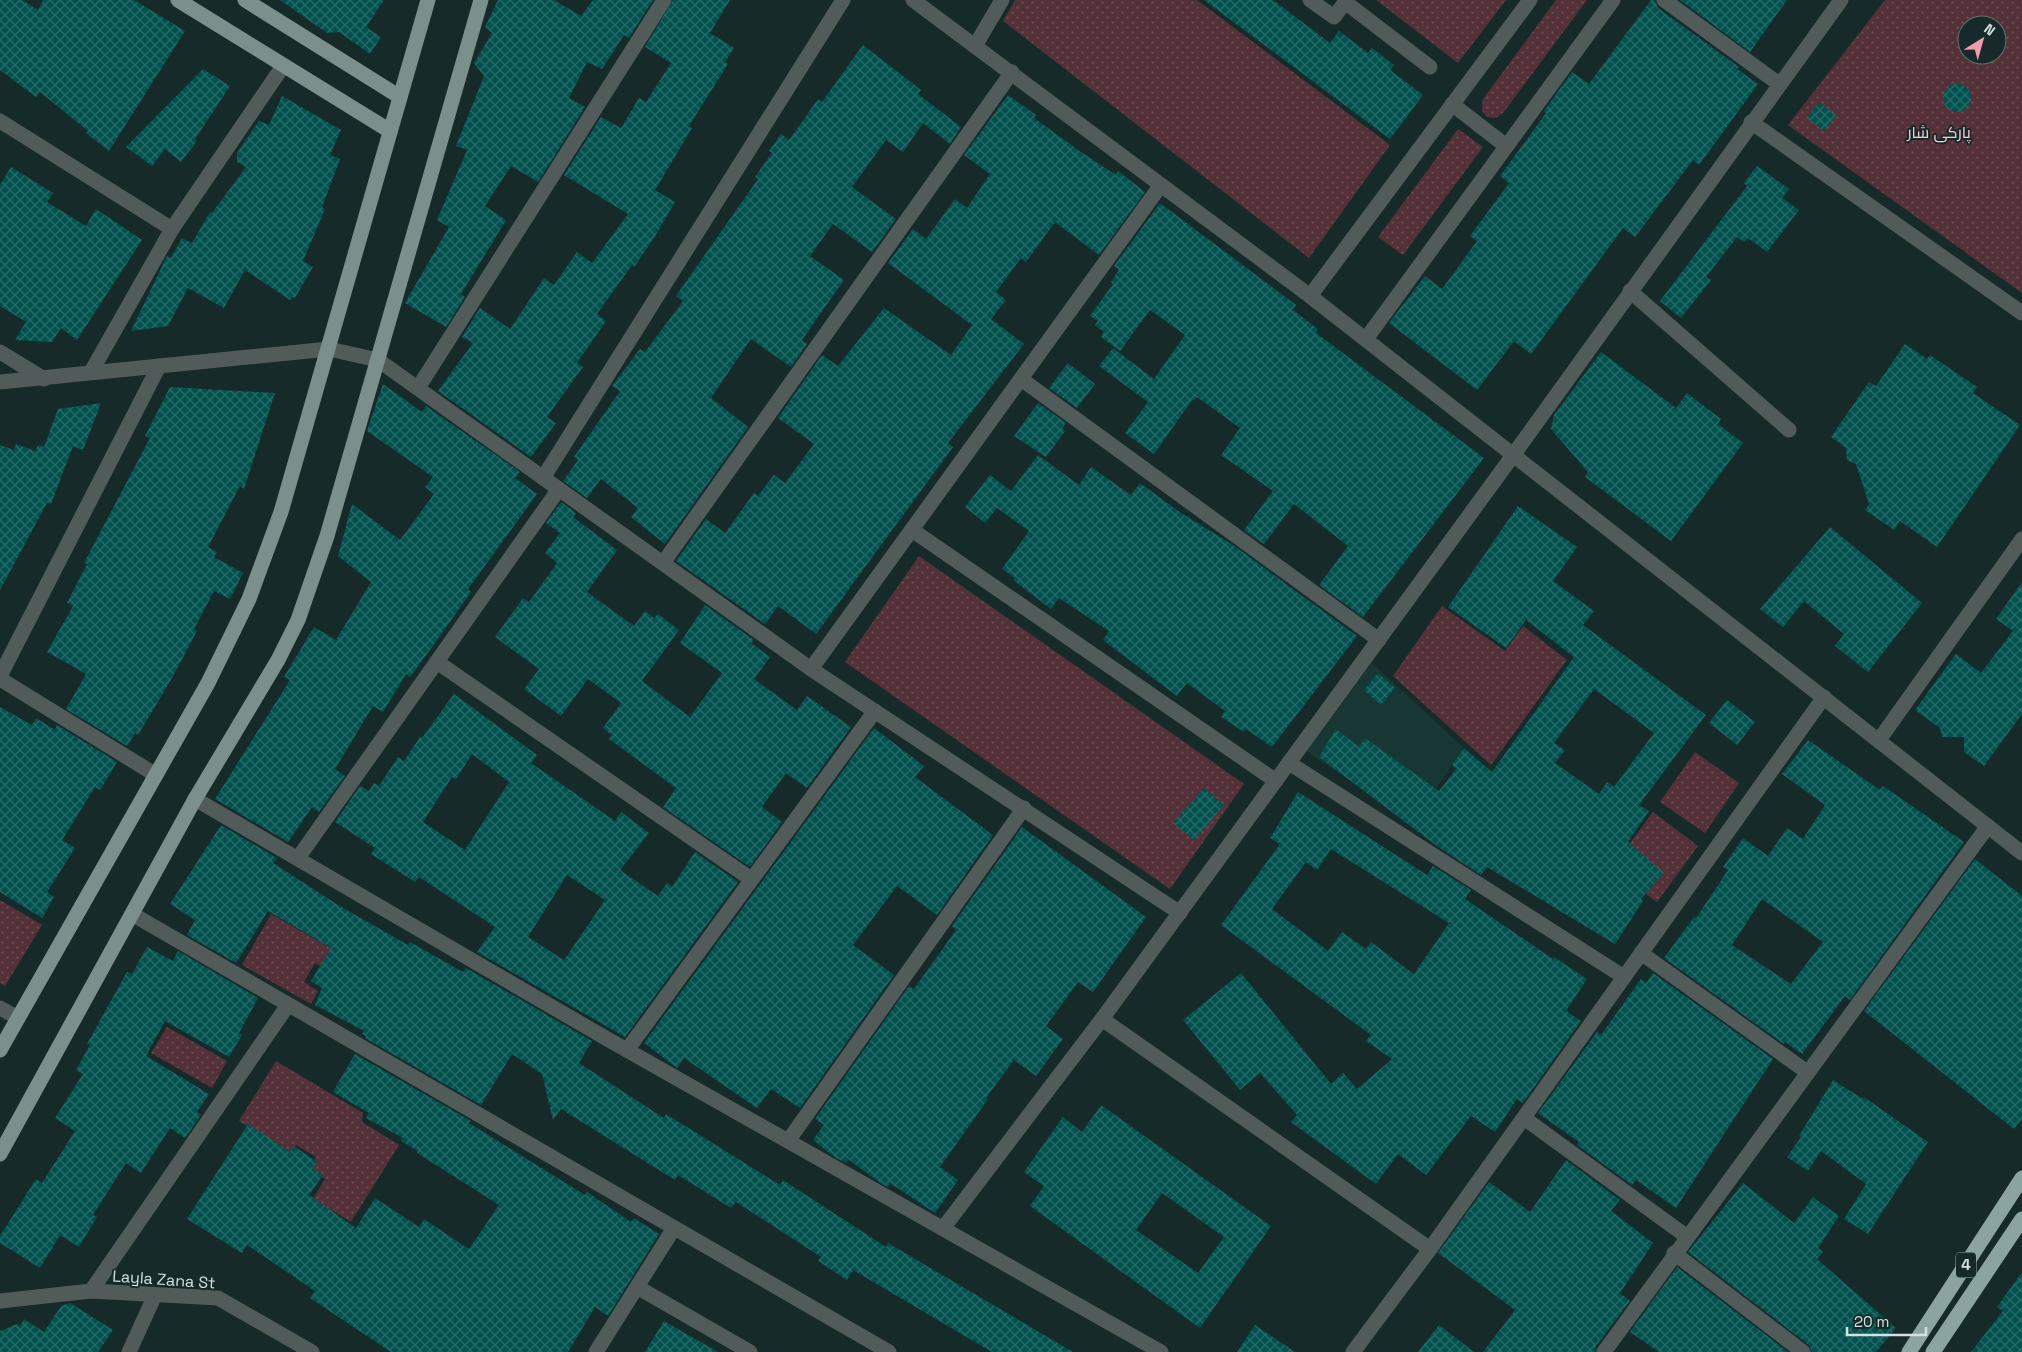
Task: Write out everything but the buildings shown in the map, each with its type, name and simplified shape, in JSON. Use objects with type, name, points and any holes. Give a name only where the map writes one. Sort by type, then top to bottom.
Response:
[{"type":"highway","name":"4","points":[[1909,1352],[2022,1178]]},
{"type":"highway","name":"4","points":[[1933,1352],[2022,1219]]},
{"type":"main road","points":[[178,0],[390,131]]},
{"type":"main road","points":[[245,0],[400,96]]},
{"type":"main road","points":[[0,1050],[208,682],[249,600],[281,512],[428,0]]},
{"type":"main road","points":[[0,1154],[196,799],[278,660],[298,620],[327,536],[481,0]]},
{"type":"street","points":[[418,388],[664,0]]},
{"type":"street","points":[[543,478],[843,0]]},
{"type":"street","points":[[913,0],[1310,296],[2022,852]]},
{"type":"street","points":[[975,46],[1002,0]]},
{"type":"street","points":[[1310,0],[1334,17],[1346,1],[1430,67]]},
{"type":"street","points":[[1310,296],[1530,0]]},
{"type":"street","points":[[1366,340],[1613,0]]},
{"type":"street","points":[[1664,0],[1779,84]]},
{"type":"street","points":[[944,1227],[1180,913],[1514,454],[1840,0]]},
{"type":"street","points":[[91,372],[172,228],[283,66]]},
{"type":"street","points":[[663,563],[1012,72]]},
{"type":"street","points":[[1452,104],[1506,146]]},
{"type":"street","points":[[0,121],[172,228]]},
{"type":"street","points":[[1751,122],[2022,313]]},
{"type":"street","points":[[811,669],[1161,185]]},
{"type":"street","points":[[1630,292],[1789,430]]},
{"type":"street","points":[[0,382],[44,379],[91,372],[329,348],[378,360],[811,669],[1024,808],[1180,913]]},
{"type":"street","points":[[0,352],[44,379]]},
{"type":"street","points":[[156,775],[0,678],[159,366]]},
{"type":"street","points":[[1021,379],[1379,640]]},
{"type":"street","points":[[298,858],[559,490]]},
{"type":"street","points":[[912,530],[1276,781]]},
{"type":"street","points":[[1879,740],[2022,539]]},
{"type":"street","points":[[437,662],[751,879]]},
{"type":"street","points":[[1353,1352],[1430,1249],[1824,697]]},
{"type":"street","points":[[628,1050],[875,711]]},
{"type":"street","points":[[1289,763],[1624,977]]},
{"type":"street","points":[[196,799],[628,1050],[1162,1352]]},
{"type":"street","points":[[788,1140],[1024,808]]},
{"type":"street","points":[[1604,1352],[1686,1236],[1988,826]]},
{"type":"street","points":[[132,914],[889,1352]]},
{"type":"street","points":[[1641,953],[1807,1072]]},
{"type":"street","points":[[91,1290],[288,1004]]},
{"type":"street","points":[[0,1008],[18,1018]]},
{"type":"street","points":[[1102,1019],[1430,1249]]},
{"type":"street","points":[[1524,1118],[1686,1236]]},
{"type":"street","points":[[596,1352],[674,1228]]},
{"type":"street","points":[[1674,1253],[1803,1352]]},
{"type":"street","points":[[637,1286],[750,1352]]},
{"type":"street","name":"Layla Zana St","points":[[0,1301],[91,1290],[156,1296],[218,1298],[312,1352]]},
{"type":"street","points":[[129,1352],[156,1296]]},
{"type":"shaded area","points":[[1372,663],[1464,748],[1413,823],[1306,751]]},
{"type":"green space","points":[[1015,0],[1197,0],[1390,145],[1309,258],[1003,21]]},
{"type":"green space","points":[[1376,0],[1506,0],[1458,63]]},
{"type":"green space","points":[[1556,0],[1587,0],[1503,113],[1496,118],[1487,117],[1482,111],[1483,99]]},
{"type":"green space","name":"پاركى شار","points":[[1885,0],[2022,0],[2022,293],[1788,125]]},
{"type":"green space","points":[[1458,129],[1483,147],[1403,255],[1378,237]]},
{"type":"green space","points":[[919,556],[1244,784],[1170,889],[845,662]]},
{"type":"green space","points":[[1442,606],[1505,651],[1523,626],[1567,660],[1491,765],[1393,676]]},
{"type":"green space","points":[[1695,752],[1739,783],[1705,833],[1660,802]]},
{"type":"green space","points":[[1653,812],[1698,846],[1657,902],[1611,869]]},
{"type":"green space","points":[[0,900],[42,925],[5,986],[0,983]]},
{"type":"green space","points":[[271,914],[339,953],[329,971],[315,963],[304,982],[318,991],[311,1004],[242,965]]},
{"type":"green space","points":[[167,1027],[227,1061],[212,1088],[151,1053]]},
{"type":"green space","points":[[276,1061],[363,1113],[362,1122],[399,1145],[351,1222],[313,1199],[325,1179],[309,1169],[316,1157],[296,1145],[291,1152],[239,1121]]}]
